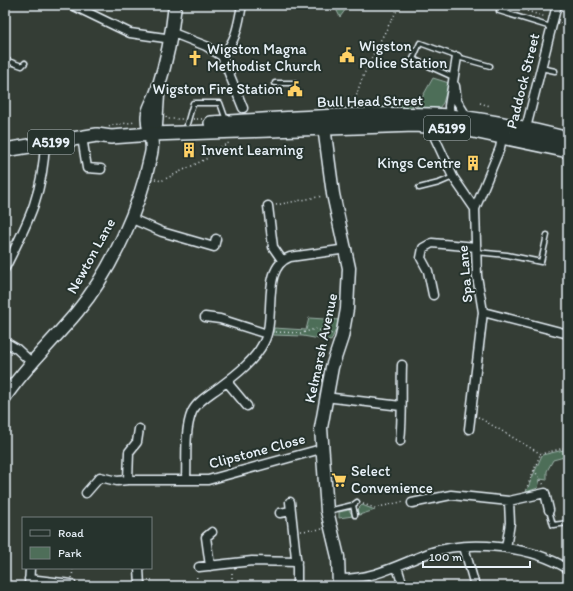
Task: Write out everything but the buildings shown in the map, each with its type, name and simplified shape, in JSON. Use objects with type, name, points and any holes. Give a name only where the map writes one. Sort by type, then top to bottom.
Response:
[{"type":"main road","name":"Bull Head Street","points":[[324,122],[355,116],[434,121],[459,129],[503,130]]},
{"type":"main road","name":"Bull Head Street","points":[[143,129],[170,124],[184,128],[229,128],[324,122],[395,124],[434,121],[448,116],[468,118],[503,130],[568,139]]},
{"type":"main road","points":[[143,129],[184,128]]},
{"type":"main road","name":"A5199","points":[[5,150],[102,133],[143,129]]},
{"type":"main road","name":"Bull Head Street","points":[[524,134],[568,151]]},
{"type":"street","points":[[72,5],[130,33],[172,36],[206,46],[222,56],[243,108]]},
{"type":"street","name":"Newton Lane","points":[[5,398],[30,362],[77,312],[96,285],[114,255],[130,218],[152,154],[143,129],[150,106],[158,90],[172,36],[174,5]]},
{"type":"street","points":[[222,56],[231,46],[236,32],[242,5]]},
{"type":"street","name":"Paddock Street","points":[[524,134],[557,5]]},
{"type":"street","points":[[459,58],[453,77],[448,116],[451,122],[459,129]]},
{"type":"street","points":[[459,58],[454,87],[457,101],[468,118]]},
{"type":"street","points":[[434,121],[435,138],[453,177],[475,209]]},
{"type":"street","name":"Kelmarsh Avenue","points":[[324,122],[333,194],[349,268],[350,291],[342,337],[332,367],[325,397],[321,428],[328,511],[338,557],[339,583]]},
{"type":"street","points":[[475,209],[489,176],[503,130]]},
{"type":"street","points":[[82,137],[87,168],[101,169]]},
{"type":"street","points":[[5,268],[30,218],[38,196],[44,169],[45,142]]},
{"type":"street","points":[[268,206],[272,247],[282,260]]},
{"type":"street","name":"Spa Lane","points":[[469,429],[483,312],[476,249],[475,209]]},
{"type":"street","points":[[130,218],[162,232],[208,246],[214,247],[216,239]]},
{"type":"street","points":[[433,295],[428,272],[421,258],[423,248],[432,243],[476,249]]},
{"type":"street","points":[[186,479],[188,425],[192,411],[201,401],[227,382],[247,364],[259,350],[267,334],[271,318],[272,279],[274,272],[282,260],[290,257],[346,249]]},
{"type":"street","points":[[483,312],[568,334]]},
{"type":"street","points":[[205,317],[220,319],[267,334]]},
{"type":"street","points":[[5,341],[18,349],[30,362]]},
{"type":"street","points":[[400,441],[403,419],[401,406],[402,365]]},
{"type":"street","points":[[227,382],[248,406]]},
{"type":"street","points":[[325,397],[401,406]]},
{"type":"street","points":[[128,480],[129,452],[137,442],[139,429]]},
{"type":"street","name":"Clipstone Close","points":[[100,477],[118,481],[186,479],[208,480],[322,449]]},
{"type":"street","points":[[86,493],[100,477],[98,468]]},
{"type":"street","points":[[412,503],[451,495],[510,500],[545,489],[550,510]]},
{"type":"street","points":[[506,548],[510,523],[510,500]]},
{"type":"street","points":[[290,502],[297,562],[297,586]]},
{"type":"street","points":[[280,513],[291,511]]},
{"type":"street","points":[[206,534],[210,566]]},
{"type":"street","points":[[339,583],[366,578],[431,553],[464,547],[484,546],[506,548],[536,554],[568,569]]},
{"type":"street","points":[[464,547],[475,586]]},
{"type":"street","points":[[199,568],[233,563],[275,561],[297,562]]},
{"type":"street","points":[[397,567],[403,586]]},
{"type":"street","points":[[30,569],[29,582],[71,584]]},
{"type":"street","points":[[140,569],[140,586]]},
{"type":"lane","points":[[499,11],[552,23]]},
{"type":"lane","points":[[453,77],[413,59],[420,43],[459,58],[490,66]]},
{"type":"lane","points":[[5,60],[22,66],[25,63]]},
{"type":"lane","points":[[541,68],[555,71]]},
{"type":"lane","points":[[275,83],[294,83]]},
{"type":"lane","points":[[184,128],[193,103],[220,102],[229,128]]},
{"type":"lane","points":[[419,188],[439,183],[453,177]]},
{"type":"lane","points":[[476,249],[541,262],[547,235]]},
{"type":"lane","points":[[328,511],[352,505],[357,502]]},
{"type":"lane","points":[[352,505],[355,516]]},
{"type":"lane","points":[[550,510],[553,525],[568,522]]},
{"type":"path","points":[[355,116],[354,101],[361,83],[400,5]]},
{"type":"path","points":[[508,5],[552,23]]},
{"type":"path","points":[[480,103],[489,106],[486,111]]},
{"type":"path","points":[[102,133],[112,125],[143,129]]},
{"type":"path","points":[[145,176],[161,181],[206,159],[210,152],[232,141],[229,128]]},
{"type":"path","points":[[268,206],[333,194]]},
{"type":"path","points":[[267,334],[274,332],[302,333],[315,329],[342,337]]},
{"type":"path","points":[[471,414],[541,454],[568,447]]},
{"type":"path","points":[[523,497],[541,454]]},
{"type":"path","points":[[534,470],[545,489]]},
{"type":"path","points":[[357,502],[375,508],[408,501],[412,503]]},
{"type":"path","points":[[293,531],[331,529]]},
{"type":"path","points":[[232,586],[233,563]]},
{"type":"path","points":[[196,586],[197,570],[199,568]]},
{"type":"path","points":[[71,584],[73,569]]},
{"type":"green space","points":[[334,5],[349,5],[340,17]]},
{"type":"green space","points":[[433,78],[449,83],[443,103],[439,108],[416,108]]},
{"type":"green space","points":[[388,98],[401,103],[413,104],[412,108],[384,107]]},
{"type":"green space","points":[[309,318],[340,320],[331,341],[303,336],[273,335],[274,328],[306,330]]},
{"type":"green space","points":[[568,449],[568,456],[553,460],[547,471],[547,480],[540,479],[538,488],[526,492],[542,455]]},
{"type":"green space","points":[[362,505],[375,510],[359,515],[357,510]]},
{"type":"green space","points":[[349,510],[353,516],[339,518],[339,512]]},
{"type":"place","name":"Wigston Police Station","points":[[347,55]]},
{"type":"place","name":"Wigston Magna Methodist Church","points":[[195,58]]},
{"type":"place","name":"Wigston Fire Station","points":[[295,89]]},
{"type":"place","name":"Invent Learning","points":[[189,150]]},
{"type":"place","name":"Kings Centre","points":[[473,163]]},
{"type":"place","name":"Select Convenience","points":[[339,480]]}]
